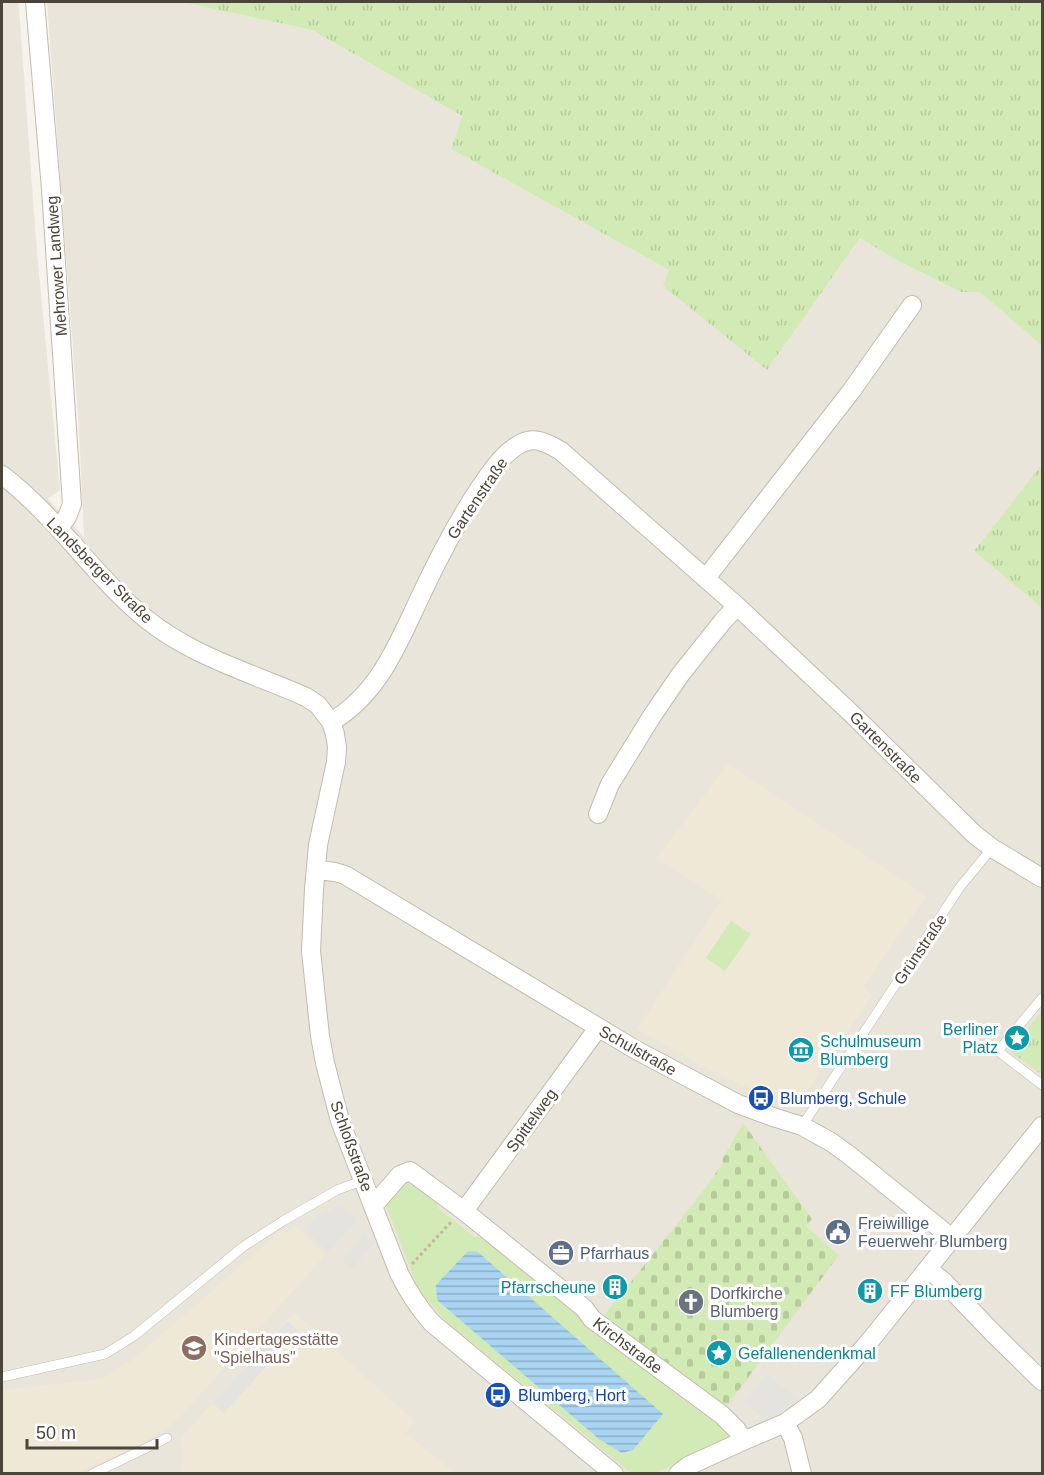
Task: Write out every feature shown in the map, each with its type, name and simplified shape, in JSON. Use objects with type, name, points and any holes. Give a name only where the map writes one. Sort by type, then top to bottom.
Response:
[{"type":"street","name":"Mehrower Landweg","points":[[34,2],[52,201],[72,504],[59,528]]},
{"type":"street","points":[[706,579],[852,390],[912,305]]},
{"type":"street","name":"Gartenstraße","points":[[330,722],[360,700],[390,659],[449,538],[496,464],[524,441],[543,441],[561,451],[736,606],[852,714],[963,824],[992,848],[1042,878]]},
{"type":"street","name":"Landsberger Straße","points":[[2,475],[59,528],[127,601],[164,632],[201,653],[306,697],[318,705],[330,722]]},
{"type":"street","points":[[598,814],[610,784],[652,716],[680,675],[736,606]]},
{"type":"street","name":"Schloßstraße","points":[[330,722],[335,734],[336,762],[318,844],[311,951],[320,1036],[340,1120],[399,1273],[408,1293],[418,1307],[432,1323],[614,1473]]},
{"type":"street","name":"Schulstraße","points":[[316,870],[345,875],[598,1028],[738,1104],[802,1126],[831,1142],[953,1239]]},
{"type":"street","name":"Spittelweg","points":[[464,1211],[598,1028]]},
{"type":"street","points":[[678,1473],[688,1466],[784,1423],[818,1399],[869,1342],[1038,1132]]},
{"type":"street","name":"Kirchstraße","points":[[373,1206],[400,1175],[410,1172],[464,1211],[584,1308],[592,1319],[722,1415],[737,1430],[742,1441]]},
{"type":"street","points":[[928,1269],[944,1282],[1042,1381]]},
{"type":"street","points":[[784,1423],[793,1438],[802,1473]]},
{"type":"lane","name":"Grünstraße","points":[[802,1126],[960,887],[992,848]]},
{"type":"lane","points":[[1042,998],[998,1050],[1042,1085]]},
{"type":"lane","points":[[2,1377],[105,1354],[134,1336],[244,1246],[337,1190],[364,1180]]},
{"type":"lane","points":[[92,1473],[167,1438]]},
{"type":"path","points":[[399,1273],[407,1270],[455,1217],[464,1211]]},
{"type":"shaded area","points":[[2,2],[18,2],[19,9],[37,253],[60,490],[48,499],[84,537],[79,428],[47,2],[181,2],[312,30],[462,116],[451,149],[669,270],[767,370],[860,238],[898,261],[961,292],[980,292],[1042,346],[1042,464],[974,551],[1042,608],[1042,1473],[2,1474]]},
{"type":"shaded area","points":[[728,764],[926,896],[863,987],[872,996],[796,1107],[719,1075],[637,1029],[722,900],[657,858]]},
{"type":"shaded area","points":[[339,1203],[359,1220],[328,1252],[305,1229],[325,1209],[330,1213]]},
{"type":"shaded area","name":"Kindertagesstätte \"Spielhaus\"","points":[[295,1226],[325,1255],[182,1415],[168,1427],[140,1445],[75,1473],[2,1473],[2,1390],[102,1379],[135,1358],[282,1230],[286,1234]]},
{"type":"shaded area","points":[[364,1234],[375,1243],[352,1269],[342,1261]]},
{"type":"shaded area","points":[[294,1312],[414,1421],[405,1433],[455,1473],[180,1474],[184,1457],[181,1437]]},
{"type":"shaded area","points":[[287,1321],[299,1331],[224,1413],[213,1403]]},
{"type":"shaded area","points":[[767,1374],[798,1399],[769,1421],[744,1403]]},
{"type":"green space","points":[[181,2],[1042,2],[1042,346],[980,292],[961,292],[898,261],[860,238],[767,370],[663,286],[669,270],[451,149],[462,116],[312,30]]},
{"type":"green space","points":[[1042,464],[1042,608],[974,551]]},
{"type":"green space","points":[[731,921],[751,934],[725,971],[706,958]]},
{"type":"green space","points":[[1042,1011],[1042,1075],[1010,1049]]},
{"type":"green space","points":[[743,1123],[812,1219],[806,1226],[839,1255],[724,1410],[603,1317],[700,1195],[723,1163],[722,1160]]},
{"type":"green space","points":[[401,1179],[436,1197],[438,1208],[475,1237],[485,1238],[735,1435],[657,1473],[631,1473],[447,1322],[419,1291],[384,1200]]},
{"type":"water","points":[[468,1251],[478,1252],[663,1414],[633,1450],[622,1453],[599,1439],[437,1300],[436,1285]]},
{"type":"place","name":"Berliner Platz","points":[[1017,1038]]},
{"type":"place","name":"Schulmuseum Blumberg","points":[[801,1050]]},
{"type":"place","name":"Blumberg, Schule","points":[[761,1098]]},
{"type":"place","name":"Freiwillige Feuerwehr Blumberg","points":[[838,1232]]},
{"type":"place","name":"Pfarrhaus","points":[[561,1253]]},
{"type":"place","name":"Pfarrscheune","points":[[615,1287]]},
{"type":"place","name":"FF Blumberg","points":[[870,1291]]},
{"type":"place","name":"Dorfkirche Blumberg","points":[[691,1302]]},
{"type":"place","name":"Kindertagesstätte \"Spielhaus\"","points":[[194,1348]]},
{"type":"place","name":"Gefallenendenkmal","points":[[719,1353]]},
{"type":"place","name":"Blumberg, Hort","points":[[498,1395]]}]
